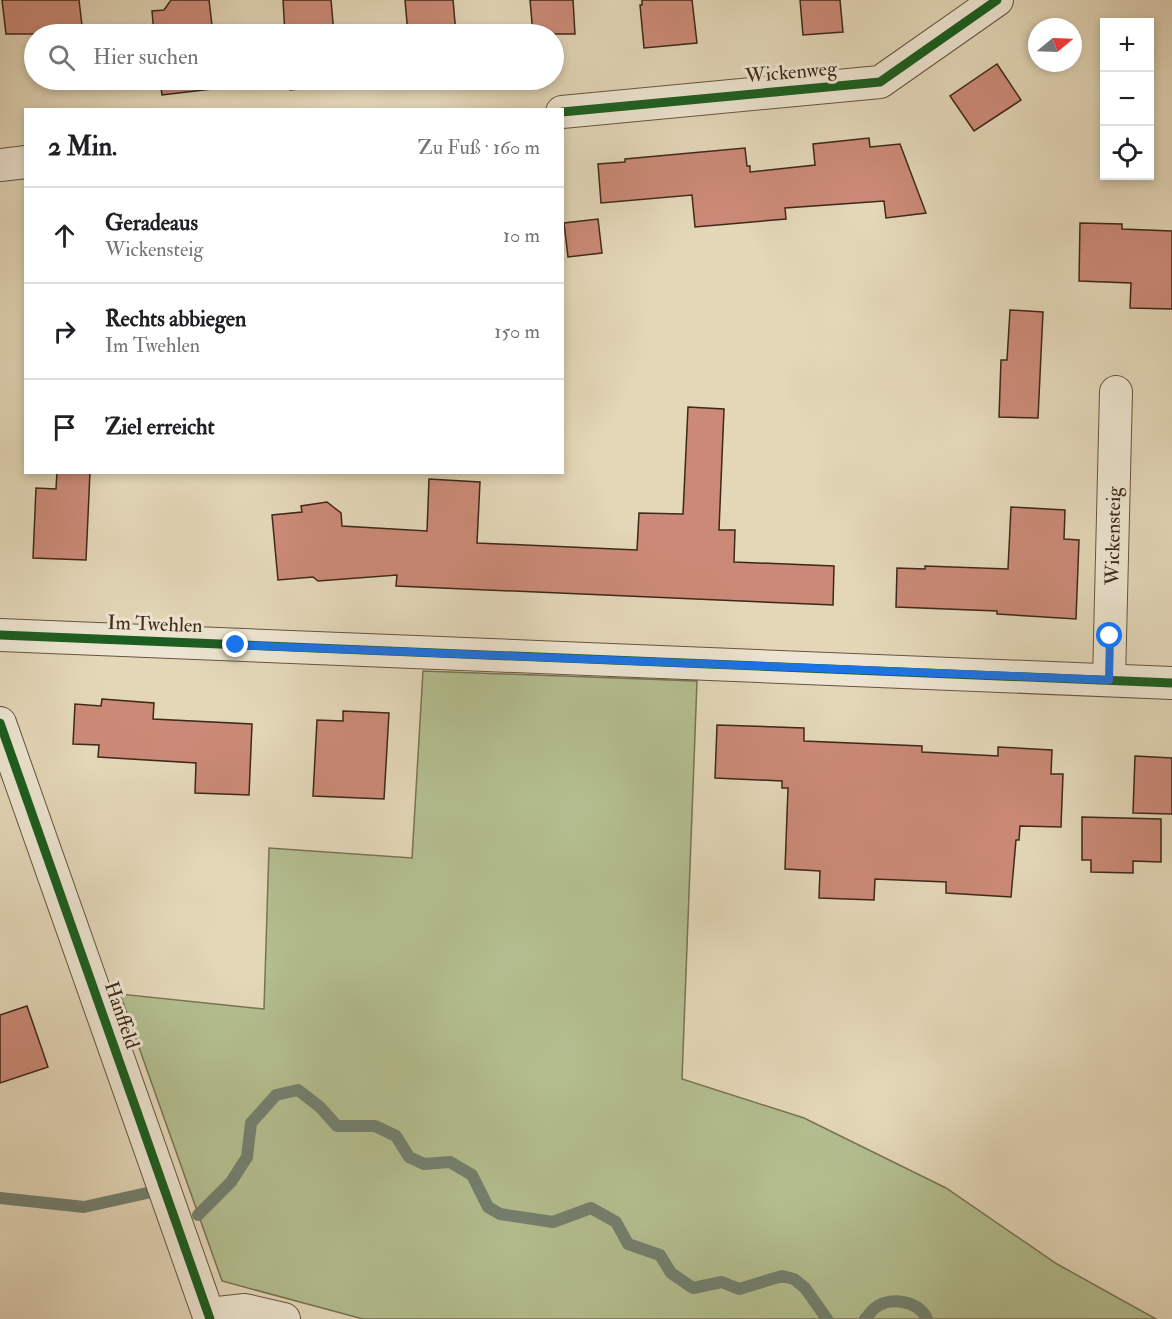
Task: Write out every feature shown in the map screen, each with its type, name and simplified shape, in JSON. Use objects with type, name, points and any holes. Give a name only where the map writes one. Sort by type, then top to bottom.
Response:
[{"type":"street","name":"Wickenweg","points":[[564,112],[880,82],[997,0]]},
{"type":"street","points":[[0,165],[24,162]]},
{"type":"street","name":"Wickensteig","points":[[1109,680],[1116,392]]},
{"type":"street","name":"Im Twehlen","points":[[0,635],[1172,683]]},
{"type":"street","name":"Hanffeld","points":[[0,723],[209,1317]]},
{"type":"street","points":[[209,1317],[245,1310],[284,1319]]},
{"type":"green space","points":[[423,671],[697,681],[682,1079],[804,1118],[946,1188],[1057,1264],[1156,1319],[363,1319],[222,1281],[120,994],[264,1009],[269,848],[412,858]]},
{"type":"building","points":[[2,0],[79,0],[82,24],[24,24],[24,34],[6,34]]},
{"type":"building","points":[[171,0],[209,0],[212,24],[153,24],[152,11],[164,10]]},
{"type":"building","points":[[283,0],[331,0],[333,24],[284,24]]},
{"type":"building","points":[[405,0],[453,0],[455,24],[407,24]]},
{"type":"building","points":[[530,0],[573,0],[575,34],[564,34],[564,24],[532,24]]},
{"type":"building","points":[[642,0],[692,0],[697,43],[644,48],[640,5],[642,5]]},
{"type":"building","points":[[800,0],[840,0],[843,32],[803,35]]},
{"type":"building","points":[[997,64],[1021,100],[974,131],[950,96]]},
{"type":"building","points":[[161,90],[203,90],[162,95]]},
{"type":"building","points":[[869,138],[870,147],[900,144],[926,213],[886,218],[884,201],[785,208],[786,219],[695,227],[692,195],[601,203],[598,164],[625,162],[625,159],[745,148],[750,172],[815,165],[813,144]]},
{"type":"building","points":[[598,219],[602,253],[568,257],[564,223]]},
{"type":"building","points":[[1080,223],[1122,224],[1122,229],[1172,231],[1172,309],[1130,308],[1131,283],[1079,281]]},
{"type":"building","points":[[1010,310],[1043,312],[1038,418],[999,417],[1001,360],[1007,360]]},
{"type":"building","points":[[688,407],[724,409],[719,530],[735,530],[734,562],[834,566],[833,605],[396,586],[397,575],[318,581],[313,577],[278,580],[272,515],[302,512],[301,506],[327,502],[341,513],[342,526],[427,531],[429,479],[480,482],[477,543],[637,550],[639,513],[683,514]]},
{"type":"building","points":[[57,474],[90,474],[86,560],[33,558],[36,488],[56,489]]},
{"type":"building","points":[[1011,507],[1065,510],[1064,539],[1079,540],[1076,619],[997,614],[997,611],[896,607],[897,568],[925,569],[925,566],[1008,569]]},
{"type":"building","points":[[102,699],[154,703],[153,719],[252,724],[249,795],[195,793],[196,763],[98,757],[99,745],[73,744],[75,704],[101,706]]},
{"type":"building","points":[[343,711],[389,713],[384,799],[313,796],[317,720],[343,721]]},
{"type":"building","points":[[717,725],[804,728],[804,741],[922,746],[922,752],[998,756],[998,747],[1052,750],[1051,774],[1063,774],[1061,827],[1020,826],[1019,840],[1016,840],[1011,897],[946,893],[946,882],[875,879],[874,900],[819,898],[820,871],[785,869],[788,788],[782,788],[782,781],[715,778]]},
{"type":"building","points":[[1135,756],[1172,758],[1172,814],[1133,813]]},
{"type":"building","points":[[1082,817],[1161,819],[1161,862],[1133,861],[1133,873],[1091,872],[1091,860],[1082,860]]},
{"type":"building","points":[[27,1006],[48,1067],[0,1083],[0,1015]]},
{"type":"waterway","points":[[198,1215],[231,1182],[247,1157],[251,1123],[276,1095],[298,1090],[320,1107],[337,1126],[375,1126],[396,1136],[409,1157],[424,1164],[450,1162],[472,1175],[488,1207],[500,1214],[553,1222],[591,1208],[616,1222],[628,1244],[660,1255],[671,1273],[693,1288],[722,1282],[739,1289],[782,1276],[794,1279],[805,1288],[827,1319]]},
{"type":"waterway","points":[[0,1198],[84,1207],[147,1193]]},
{"type":"waterway","points":[[865,1319],[882,1304],[896,1301],[918,1308],[927,1319]]},
{"type":"cycle path","points":[[564,112],[880,82],[997,0]]},
{"type":"cycle path","points":[[0,635],[1172,683]]},
{"type":"cycle path","points":[[0,723],[210,1319]]},
{"type":"route","points":[[236,645],[1109,680],[1110,636]]}]
